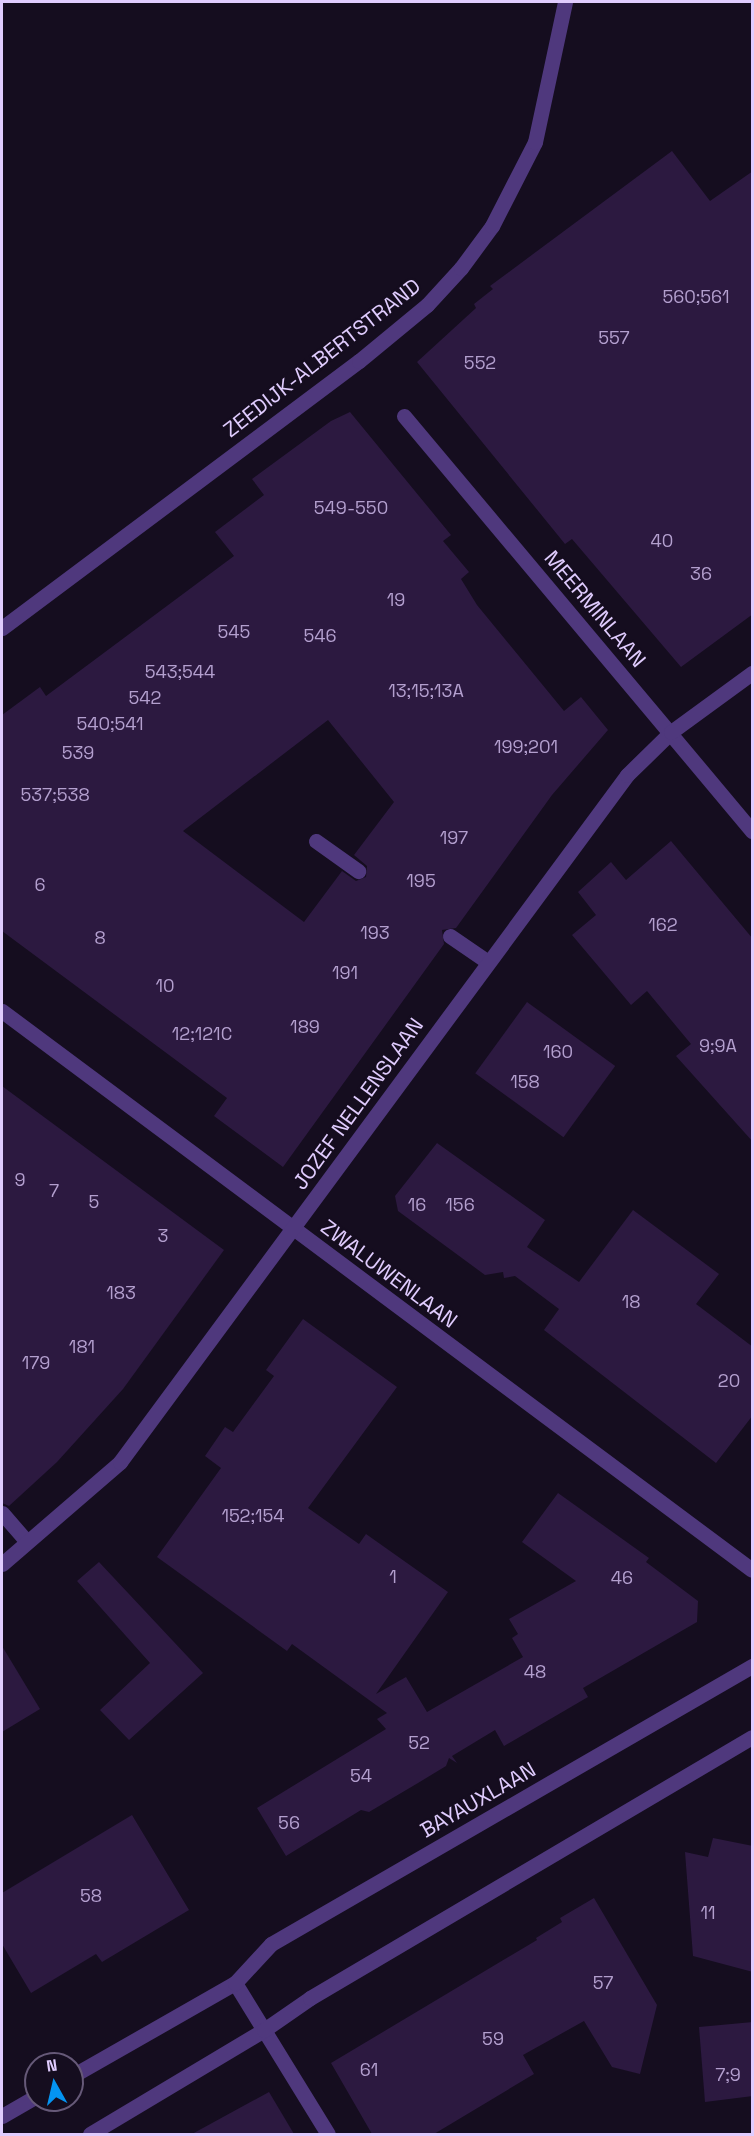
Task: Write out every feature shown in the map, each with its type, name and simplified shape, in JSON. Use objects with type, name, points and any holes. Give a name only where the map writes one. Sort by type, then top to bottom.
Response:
[{"type":"street","name":"ZEEDIJK-ALBERTSTRAND","points":[[2,628],[359,361],[427,305],[461,268],[492,226],[535,142],[566,2]]},
{"type":"street","name":"MEERMINLAAN","points":[[404,416],[753,831]]},
{"type":"street","name":"JOZEF NELLENSLAAN","points":[[2,1564],[120,1462],[627,775],[671,732],[753,673]]},
{"type":"street","points":[[316,841],[358,871]]},
{"type":"street","points":[[450,936],[489,962]]},
{"type":"street","name":"ZWALUWENLAAN","points":[[2,1011],[753,1570]]},
{"type":"street","points":[[2,1513],[27,1542]]},
{"type":"street","name":"BAYAUXLAAN","points":[[84,2069],[235,1983],[271,1944],[753,1666]]},
{"type":"street","points":[[90,2134],[264,2031],[310,1998],[753,1737]]},
{"type":"street","points":[[235,1983],[328,2134]]},
{"type":"street","points":[[2,2116],[24,2103]]},
{"type":"building","points":[[672,151],[710,201],[753,171],[753,614],[681,667],[572,539],[565,544],[417,362],[476,308],[474,304],[493,289],[490,286]]},
{"type":"building","points":[[350,412],[451,535],[443,541],[469,572],[461,579],[477,605],[564,711],[581,697],[608,730],[552,795],[456,928],[442,930],[444,944],[283,1167],[214,1116],[227,1098],[2,931],[2,715],[40,687],[46,696],[234,556],[215,532],[264,495],[252,479],[331,421]],"holes":[[[328,720],[394,802],[354,855],[367,866],[366,877],[356,881],[342,871],[304,922],[183,831]]]},
{"type":"building","points":[[671,841],[753,939],[753,1142],[676,1056],[691,1044],[647,991],[631,1005],[572,935],[596,915],[578,892],[611,862],[626,880]]},
{"type":"building","points":[[527,1002],[615,1066],[563,1137],[475,1073]]},
{"type":"building","points":[[2,1086],[224,1250],[123,1389],[57,1462],[9,1506],[2,1503]]},
{"type":"building","points":[[437,1143],[545,1220],[527,1247],[579,1282],[633,1210],[719,1274],[696,1304],[753,1347],[753,1415],[716,1463],[544,1330],[559,1309],[515,1276],[504,1278],[503,1272],[485,1275],[398,1211],[395,1196]]},
{"type":"building","points":[[303,1319],[397,1387],[308,1508],[359,1544],[366,1534],[448,1592],[376,1694],[406,1677],[427,1712],[523,1657],[512,1638],[518,1634],[509,1619],[576,1581],[522,1542],[558,1493],[649,1558],[646,1562],[698,1601],[697,1622],[583,1688],[588,1697],[504,1746],[495,1730],[452,1756],[457,1763],[449,1758],[446,1766],[418,1783],[369,1812],[361,1810],[286,1856],[257,1808],[386,1729],[377,1719],[387,1713],[292,1644],[287,1651],[157,1557],[221,1468],[205,1456],[225,1427],[233,1432],[274,1376],[266,1370]]},
{"type":"building","points":[[99,1562],[203,1673],[129,1740],[100,1710],[150,1663],[77,1581]]},
{"type":"building","points":[[2,1646],[40,1709],[2,1732]]},
{"type":"building","points":[[132,1815],[189,1910],[102,1962],[96,1954],[31,1993],[2,1944],[2,1893]]},
{"type":"building","points":[[713,1838],[753,1846],[753,1972],[693,1956],[685,1852],[708,1857]]},
{"type":"building","points":[[594,1898],[657,2005],[640,2074],[612,2067],[584,2021],[523,2055],[534,2074],[434,2134],[372,2134],[331,2063],[537,1940],[536,1938],[562,1922],[560,1918]]},
{"type":"building","points":[[753,2022],[753,2096],[705,2102],[699,2027]]},
{"type":"building","points":[[269,2092],[294,2134],[192,2134]]}]
